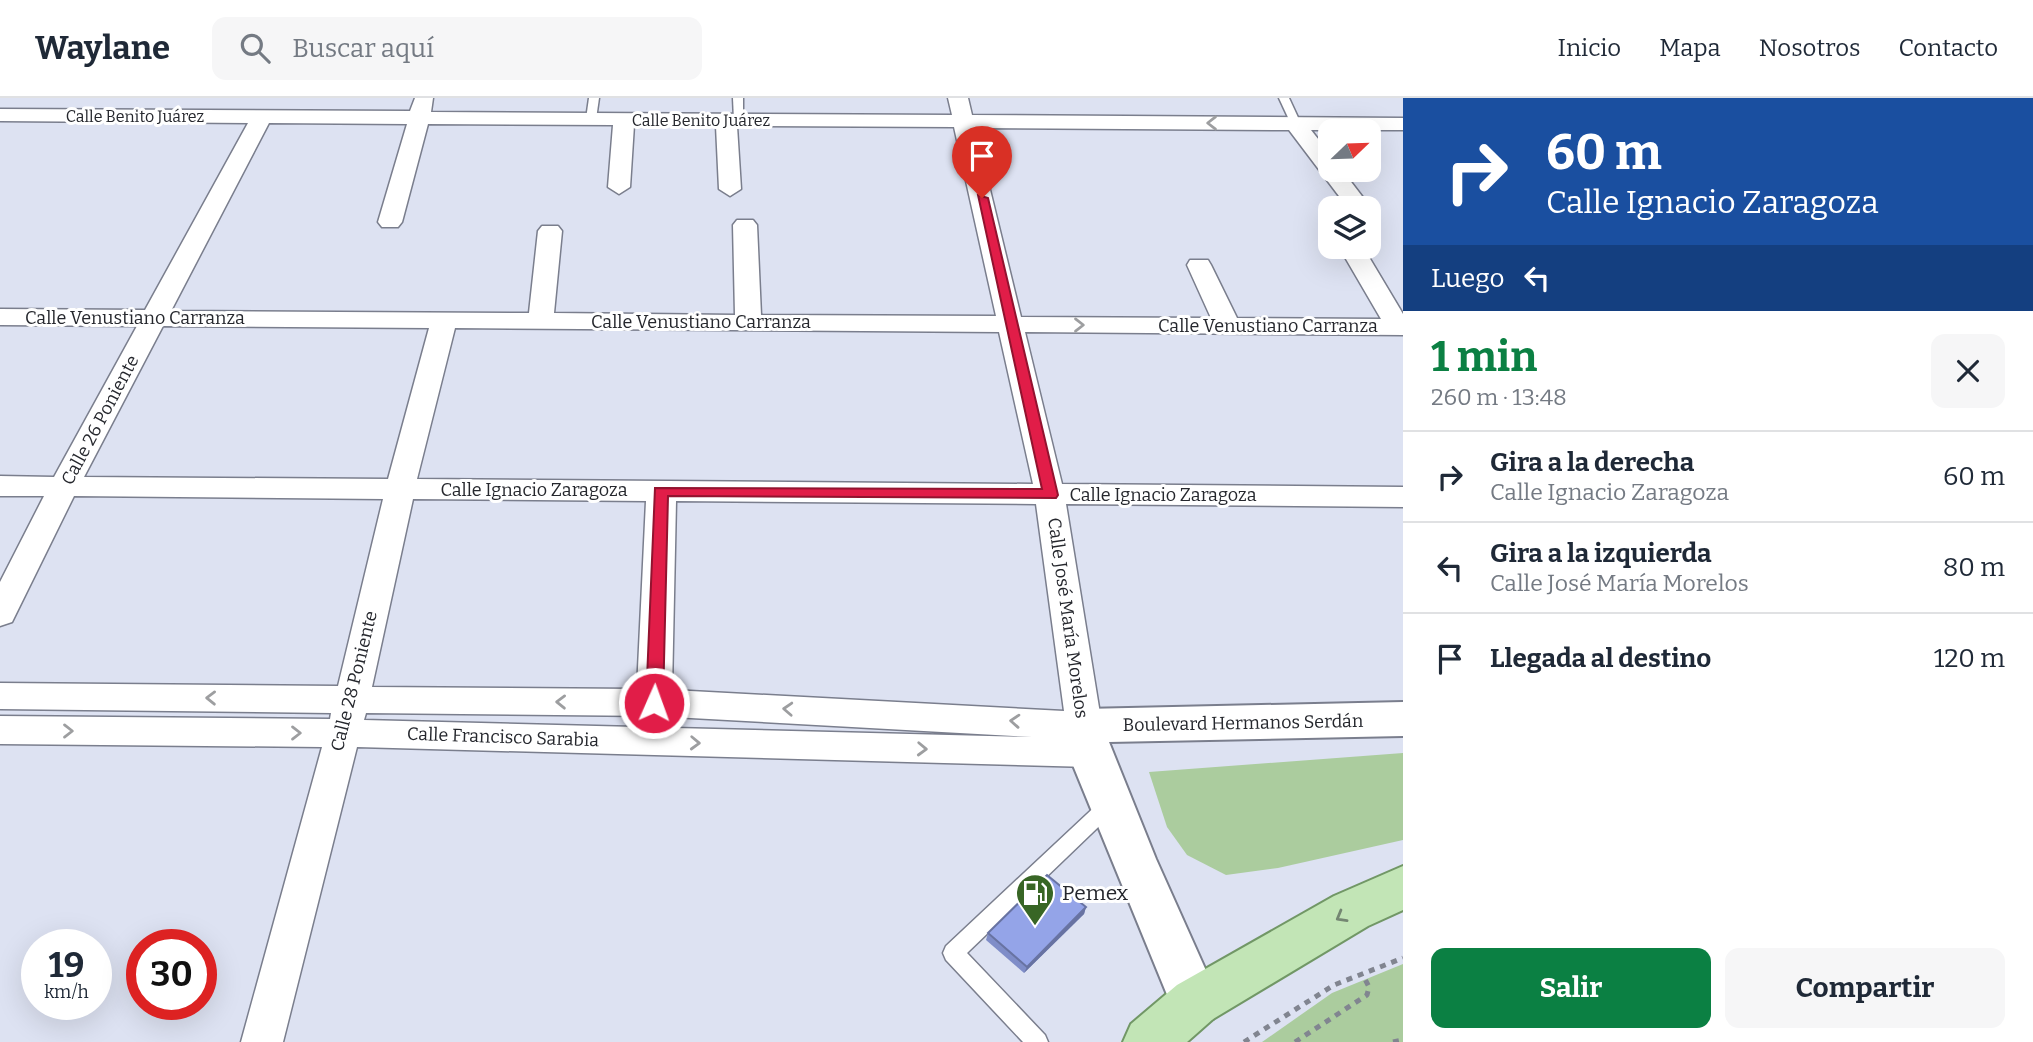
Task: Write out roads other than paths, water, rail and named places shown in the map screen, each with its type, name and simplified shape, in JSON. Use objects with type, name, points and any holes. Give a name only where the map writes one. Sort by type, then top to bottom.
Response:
[{"type":"main road","points":[[1149,1042],[1195,1002],[1351,911],[1403,887]]},
{"type":"street","points":[[1240,98],[1253,124]]},
{"type":"street","name":"Calle Benito Juárez","points":[[0,115],[262,116],[379,108],[593,108],[624,119],[733,120],[961,110],[1253,124],[1403,124]]},
{"type":"street","points":[[390,222],[422,108]]},
{"type":"street","name":"Calle José María Morelos","points":[[961,110],[1051,495],[1087,740],[1195,1002]]},
{"type":"street","name":"Calle 26 Poniente","points":[[0,614],[64,486],[262,116]]},
{"type":"street","points":[[619,187],[624,119]]},
{"type":"street","points":[[730,189],[733,120]]},
{"type":"street","points":[[1296,124],[1318,153]]},
{"type":"street","points":[[1340,182],[1351,196]]},
{"type":"street","points":[[745,225],[748,323]]},
{"type":"street","points":[[541,321],[550,231]]},
{"type":"street","points":[[1358,259],[1401,327]]},
{"type":"street","points":[[1199,265],[1228,326]]},
{"type":"street","name":"Calle Venustiano Carranza","points":[[0,317],[1401,327]]},
{"type":"street","name":"Calle 28 Poniente","points":[[262,1042],[347,716],[400,489],[444,320]]},
{"type":"street","name":"Calle Ignacio Zaragoza","points":[[0,486],[1403,497]]},
{"type":"street","points":[[654,703],[661,491]]},
{"type":"street","name":"Calle Francisco Sarabia","points":[[0,696],[347,716],[1087,740]]},
{"type":"street","name":"Calle Francisco Sarabia","points":[[0,730],[654,703],[1087,740]]},
{"type":"street","name":"Boulevard Hermanos Serdán","points":[[1087,740],[1403,719]]},
{"type":"lane","points":[[733,120],[738,98]]},
{"type":"lane","points":[[1284,98],[1296,124]]},
{"type":"lane","points":[[1037,1042],[953,953],[1111,803]]},
{"type":"place","name":"Pemex","points":[[1035,927]]}]
